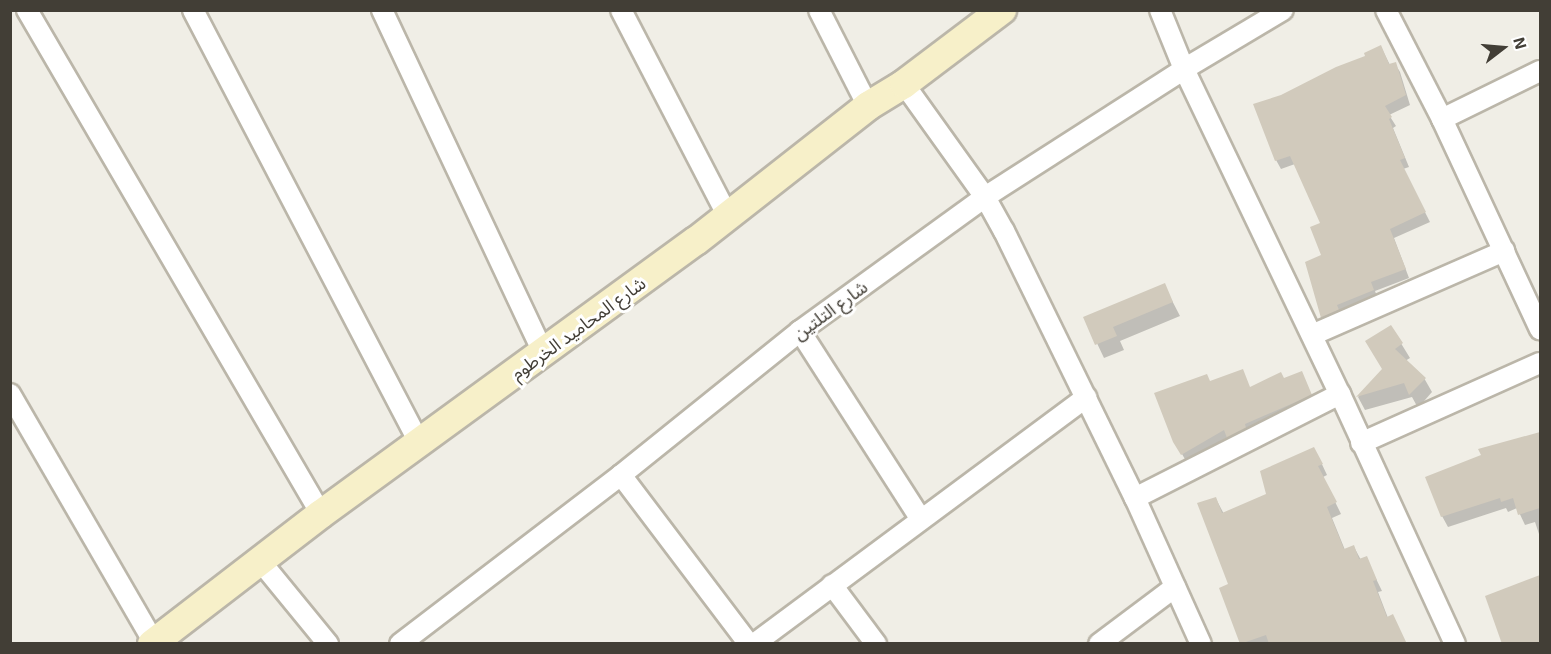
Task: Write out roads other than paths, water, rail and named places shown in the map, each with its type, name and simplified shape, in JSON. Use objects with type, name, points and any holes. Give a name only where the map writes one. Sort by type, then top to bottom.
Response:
[{"type":"street","points":[[27,10],[321,514]]},
{"type":"street","points":[[193,10],[419,443]]},
{"type":"street","points":[[382,10],[543,352]]},
{"type":"street","points":[[621,10],[728,216]]},
{"type":"street","points":[[819,10],[868,106]]},
{"type":"street","name":"شارع المحاميد الخرطوم","points":[[153,643],[321,514],[728,216],[868,106],[904,84],[1002,10]]},
{"type":"street","points":[[1160,10],[1184,69],[1340,394],[1455,644]]},
{"type":"street","name":"شارع التلتين","points":[[400,644],[621,475],[800,331],[984,197],[1184,69],[1283,10]]},
{"type":"street","points":[[1386,10],[1442,119],[1540,329]]},
{"type":"street","points":[[1442,119],[1540,71]]},
{"type":"street","points":[[904,84],[984,197],[1004,231],[1135,498],[1201,644]]},
{"type":"street","points":[[1312,335],[1504,251]]},
{"type":"street","points":[[800,331],[920,518]]},
{"type":"street","points":[[1361,442],[1540,363]]},
{"type":"street","points":[[10,394],[153,643]]},
{"type":"street","points":[[1135,498],[1340,394]]},
{"type":"street","points":[[754,644],[920,518],[1086,397]]},
{"type":"street","points":[[621,475],[749,644]]},
{"type":"street","points":[[261,562],[318,640]]},
{"type":"street","points":[[832,585],[876,644]]},
{"type":"street","points":[[1099,644],[1175,587]]}]
